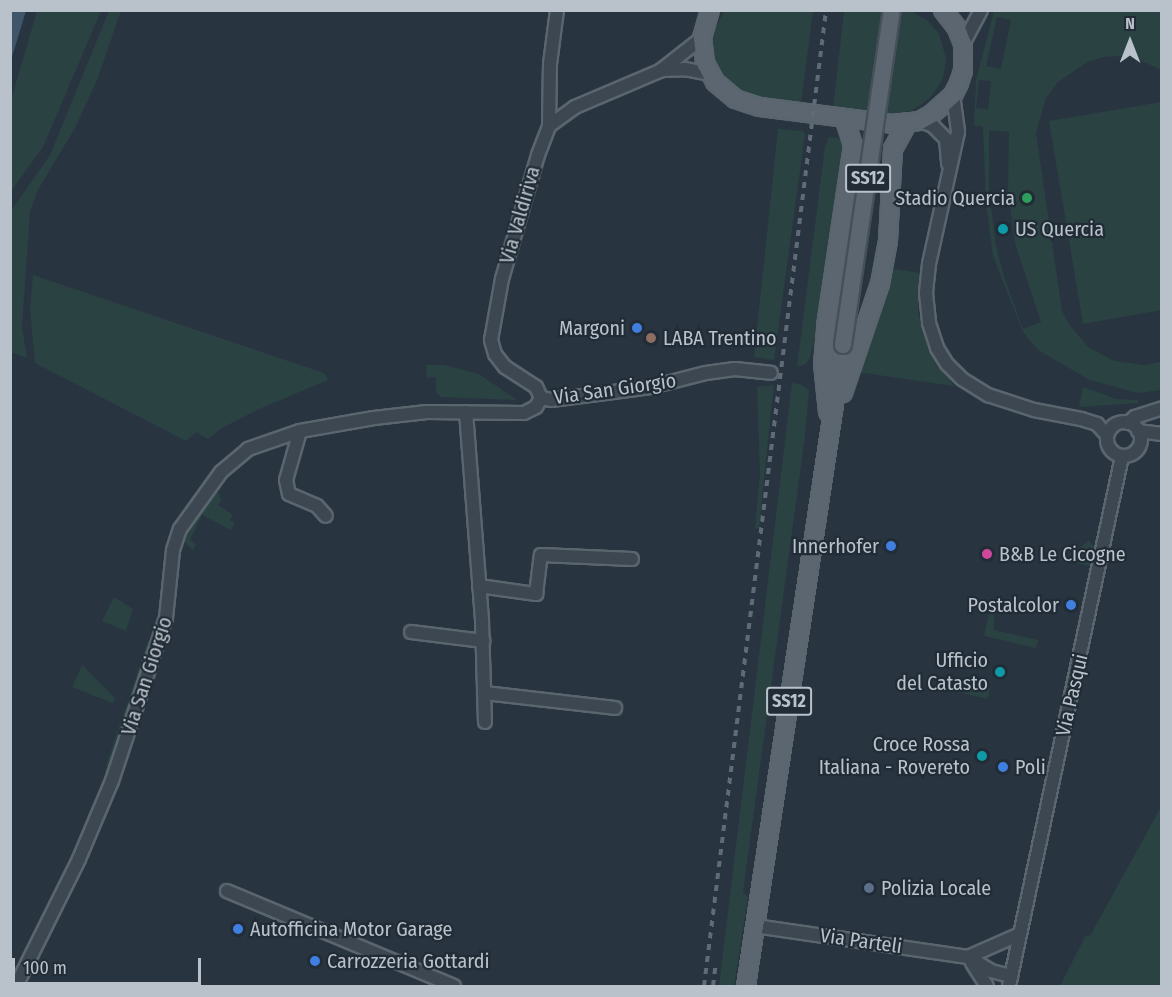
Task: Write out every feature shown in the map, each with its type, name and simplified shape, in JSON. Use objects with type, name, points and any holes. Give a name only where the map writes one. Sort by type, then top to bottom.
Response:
[{"type":"main road","points":[[710,10],[702,38],[702,51],[710,74],[723,91],[747,104],[844,118],[913,122]]},
{"type":"main road","name":"SS12","points":[[746,987],[892,10]]},
{"type":"main road","points":[[831,424],[880,284],[888,241],[893,149],[913,122],[943,105],[952,95],[963,71],[963,44],[957,28],[943,10]]},
{"type":"main road","points":[[831,424],[824,392],[826,326],[853,145],[844,118]]},
{"type":"street","name":"Via Valdiriva","points":[[541,398],[536,387],[505,367],[495,354],[491,340],[502,279],[538,155],[549,126],[549,87],[557,10]]},
{"type":"street","points":[[963,44],[981,10]]},
{"type":"street","points":[[549,126],[575,107],[660,70],[702,38]]},
{"type":"street","points":[[660,70],[685,69],[710,74]]},
{"type":"street","points":[[952,95],[958,132],[929,264],[927,293],[929,323],[947,364],[962,379],[988,395],[1024,408],[1097,424],[1107,435],[1109,449],[1122,456],[1136,452],[1140,445],[1138,431]]},
{"type":"street","points":[[913,122],[933,126],[946,139],[948,177]]},
{"type":"street","name":"Via San Giorgio","points":[[16,987],[79,859],[116,770],[166,618],[172,550],[180,529],[192,508],[233,460],[248,449],[300,431],[392,416],[466,412],[509,415],[524,413],[536,407],[541,398],[551,400],[618,392],[735,369],[771,373]]},
{"type":"street","points":[[1107,435],[1115,424],[1128,423],[1135,417],[1161,408]]},
{"type":"street","points":[[466,412],[483,641],[485,722]]},
{"type":"street","points":[[1128,423],[1138,431],[1161,434]]},
{"type":"street","points":[[300,431],[286,480],[289,494],[317,506],[326,516]]},
{"type":"street","name":"Via Pasqui","points":[[1020,934],[1122,456]]},
{"type":"street","points":[[479,586],[536,594],[541,555],[632,559]]},
{"type":"street","points":[[411,632],[483,641]]},
{"type":"street","points":[[484,693],[615,708]]},
{"type":"street","points":[[227,891],[454,987]]},
{"type":"street","name":"Via Parteli","points":[[755,926],[968,957],[1010,981],[1020,934]]},
{"type":"street","points":[[987,987],[968,957],[1020,934]]},
{"type":"green space","points":[[37,11],[101,11],[43,147],[11,191],[11,100]]},
{"type":"green space","points":[[109,11],[121,11],[97,80],[75,128],[38,190],[30,211],[22,327],[27,358],[11,352],[11,211],[50,155]]},
{"type":"green space","points":[[725,11],[813,11],[801,104],[749,95],[726,81],[715,62],[712,45],[715,29]]},
{"type":"green space","points":[[844,11],[911,11],[928,21],[939,34],[946,58],[943,79],[930,98],[913,110],[897,114],[833,108]]},
{"type":"green space","name":"Stadio Quercia","points":[[994,11],[1161,11],[1161,70],[1140,60],[1122,56],[1104,57],[1087,62],[1057,83],[1046,98],[1036,133],[1062,311],[1069,324],[1088,347],[1114,361],[1144,365],[1161,362],[1161,390],[1138,393],[1090,380],[1038,350],[1023,332],[993,256],[986,204],[983,126],[974,126],[976,80]],"holes":[[[997,17],[1011,20],[1001,69],[986,66]],[[979,80],[991,81],[988,109],[976,108]],[[989,130],[1009,132],[1008,190],[1015,243],[1041,322],[1023,329],[1004,277],[996,246],[989,192]]]},
{"type":"green space","name":"Stadio Quercia","points":[[1161,102],[1161,310],[1083,324],[1049,121]]},
{"type":"green space","points":[[778,129],[803,131],[805,134],[774,360],[754,357]]},
{"type":"green space","points":[[829,137],[845,139],[840,175],[815,338],[810,358],[806,364],[797,367],[825,146]]},
{"type":"green space","points":[[890,268],[919,273],[918,313],[925,337],[932,354],[954,386],[857,372]]},
{"type":"green space","points":[[33,275],[324,373],[328,380],[259,409],[222,428],[208,439],[196,432],[186,441],[35,363],[30,310]]},
{"type":"green space","points":[[426,365],[444,365],[479,374],[517,400],[441,397],[436,392],[436,377],[427,378]]},
{"type":"green space","points":[[792,383],[800,384],[809,390],[805,436],[743,892],[748,897],[734,986],[719,986]]},
{"type":"green space","points":[[774,385],[759,529],[755,528],[760,474],[757,387]]},
{"type":"green space","points":[[1083,387],[1116,399],[1138,400],[1138,403],[1079,407]]},
{"type":"green space","points":[[212,489],[220,494],[219,497],[222,499],[218,505],[233,515],[230,520],[235,522],[231,530],[202,515],[190,540],[196,544],[193,550],[181,539]]},
{"type":"green space","points":[[1089,540],[1094,547],[1090,566],[1058,560],[1069,557]]},
{"type":"green space","points":[[114,597],[133,609],[126,631],[102,621]]},
{"type":"green space","points":[[989,613],[994,614],[994,630],[1038,640],[1036,648],[984,636]]},
{"type":"green space","points":[[148,641],[154,643],[121,745],[102,791],[107,763]]},
{"type":"green space","points":[[82,665],[115,698],[113,703],[72,687]]},
{"type":"green space","points":[[950,679],[990,688],[988,699],[948,690]]},
{"type":"green space","points":[[1161,807],[1161,986],[1060,986],[1086,935],[1090,936]]},
{"type":"water","points":[[10,11],[26,11],[11,60]]},
{"type":"railway","points":[[704,986],[826,10]]},
{"type":"railway","points":[[713,986],[716,963]]},
{"type":"place","name":"Stadio Quercia","points":[[1027,198]]},
{"type":"place","name":"US Quercia","points":[[1003,229]]},
{"type":"place","name":"Margoni","points":[[637,328]]},
{"type":"place","name":"LABA Trentino","points":[[651,338]]},
{"type":"place","name":"Innerhofer","points":[[891,546]]},
{"type":"place","name":"B&B Le Cicogne","points":[[987,554]]},
{"type":"place","name":"Postalcolor","points":[[1071,605]]},
{"type":"place","name":"Ufficio del Catasto","points":[[1000,672]]},
{"type":"place","name":"Croce Rossa Italiana - Rovereto","points":[[982,756]]},
{"type":"place","name":"Poli","points":[[1003,767]]},
{"type":"place","name":"Polizia Locale","points":[[869,888]]},
{"type":"place","name":"Autofficina Motor Garage","points":[[238,929]]},
{"type":"place","name":"Carrozzeria Gottardi","points":[[315,961]]}]
